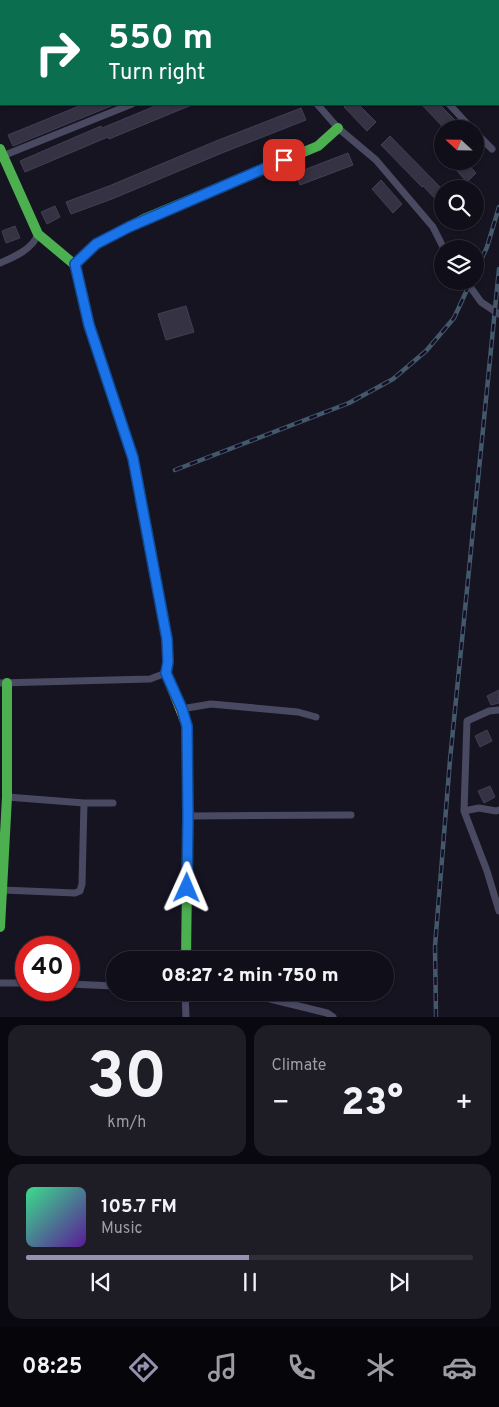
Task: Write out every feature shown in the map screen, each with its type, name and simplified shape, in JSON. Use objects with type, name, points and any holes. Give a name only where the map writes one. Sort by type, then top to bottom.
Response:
[{"type":"street","points":[[129,105],[1,154],[38,234],[75,264],[89,325],[133,458],[167,639],[168,662],[166,673],[182,709],[187,726],[186,951]]},
{"type":"street","points":[[318,105],[338,128],[376,160],[433,227],[440,240]]},
{"type":"street","points":[[449,105],[463,120]]},
{"type":"street","points":[[75,264],[96,244],[146,218],[318,146],[338,128]]},
{"type":"street","points":[[484,142],[492,150]]},
{"type":"street","points":[[0,263],[13,258],[30,246],[36,240],[38,234]]},
{"type":"street","points":[[472,290],[481,302],[499,314]]},
{"type":"street","points":[[0,927],[6,796],[4,683],[150,679],[166,673]]},
{"type":"street","points":[[182,709],[211,704],[288,710],[316,717]]},
{"type":"street","points":[[499,710],[489,711],[467,721],[464,811],[499,907]]},
{"type":"street","points":[[6,796],[84,803],[113,803]]},
{"type":"street","points":[[3,890],[74,893],[80,890],[82,884],[84,803]]},
{"type":"street","points":[[464,811],[479,808],[499,810]]},
{"type":"street","points":[[188,816],[351,815]]},
{"type":"street","points":[[0,983],[15,983]]},
{"type":"street","points":[[80,984],[106,986]]},
{"type":"street","points":[[186,1001],[186,1017]]},
{"type":"street","points":[[278,1001],[327,1013],[333,1017]]},
{"type":"building","points":[[82,105],[114,105],[13,146],[8,135]]},
{"type":"building","points":[[158,105],[192,105],[25,172],[20,161],[101,126],[102,128]]},
{"type":"building","points":[[347,105],[359,105],[376,122],[367,131],[344,107]]},
{"type":"building","points":[[422,105],[440,105],[455,120],[436,120]]},
{"type":"building","points":[[301,108],[306,120],[71,214],[66,202]]},
{"type":"building","points":[[390,136],[434,181],[434,198],[422,187],[381,145]]},
{"type":"building","points":[[348,153],[353,165],[300,185],[296,173]]},
{"type":"building","points":[[473,170],[476,173],[469,180],[465,180],[457,171]]},
{"type":"building","points":[[381,180],[402,204],[393,213],[372,189]]},
{"type":"building","points":[[55,206],[60,217],[47,224],[41,212]]},
{"type":"building","points":[[15,226],[20,238],[6,243],[2,231]]},
{"type":"building","points":[[186,306],[194,332],[166,340],[158,314]]},
{"type":"building","points":[[499,690],[499,703],[491,705],[487,696]]},
{"type":"building","points":[[487,730],[492,741],[480,747],[475,736]]},
{"type":"building","points":[[490,786],[495,797],[484,803],[478,791]]},
{"type":"railway","points":[[484,254],[499,207]]},
{"type":"railway","points":[[436,1017],[435,946],[450,760],[499,269]]},
{"type":"railway","points":[[175,470],[349,403],[393,379],[426,351],[454,318],[467,290]]},
{"type":"traffic: fast","points":[[75,265],[96,244],[146,218],[318,146],[338,128]]},
{"type":"traffic: fast","points":[[0,149],[38,234],[75,265],[89,325],[133,458],[152,561]]},
{"type":"traffic: fast","points":[[0,927],[7,797],[7,683]]},
{"type":"traffic: fast","points":[[186,951],[187,881]]},
{"type":"traffic: slow","points":[[152,561],[167,639],[168,662],[166,673],[187,726],[187,881]]},
{"type":"route","points":[[187,888],[187,726],[182,709],[166,673],[168,662],[167,639],[133,458],[89,325],[75,264],[96,244],[146,218],[284,160]]}]
